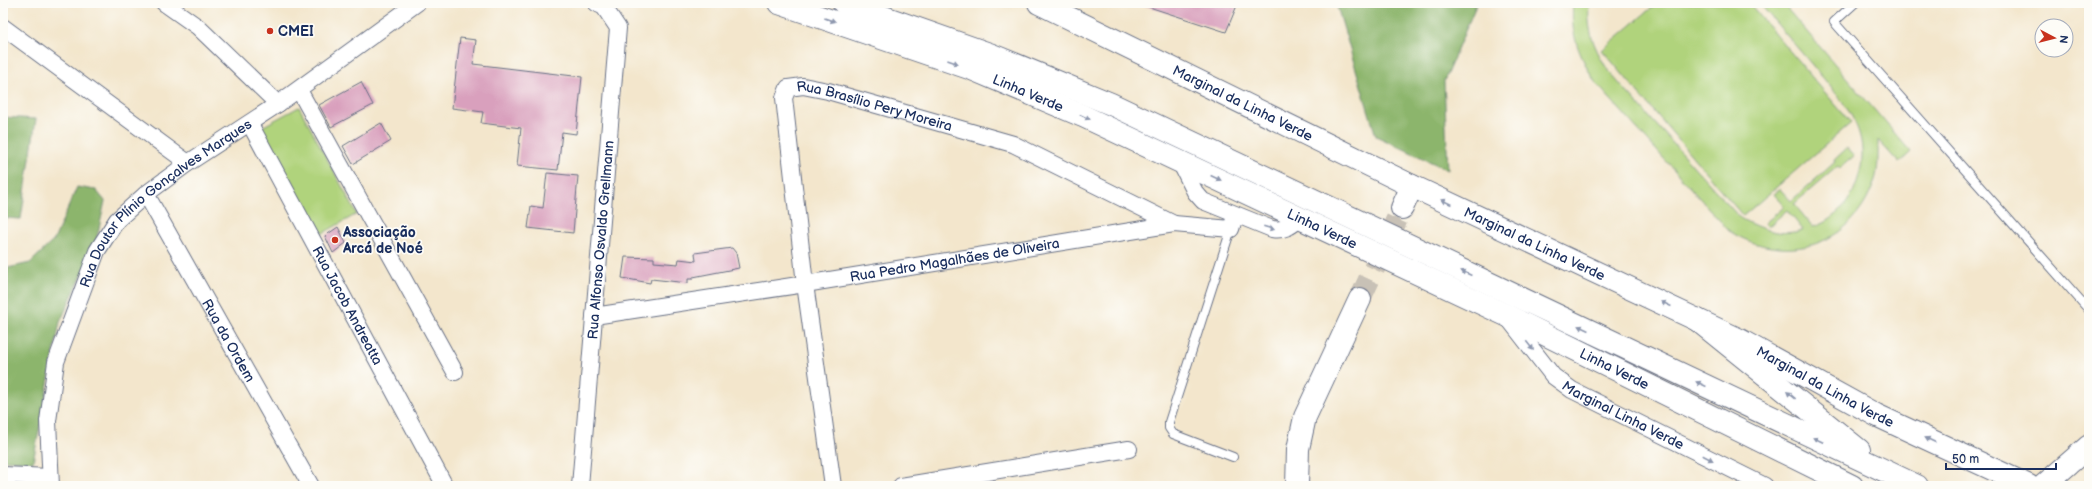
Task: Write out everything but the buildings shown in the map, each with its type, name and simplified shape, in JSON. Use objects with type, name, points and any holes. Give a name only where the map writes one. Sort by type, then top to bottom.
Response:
[{"type":"main road","name":"Linha Verde","points":[[779,3],[972,69],[1083,116],[1506,315],[1852,486]]},
{"type":"main road","name":"Linha Verde","points":[[844,3],[992,55],[1111,104],[1917,486]]},
{"type":"main road","name":"Marginal da Linha Verde","points":[[1038,3],[1412,186],[1738,338],[1869,412],[2029,486]]},
{"type":"main road","points":[[1064,3],[1076,22]]},
{"type":"main road","points":[[1402,208],[1412,186]]},
{"type":"main road","points":[[1297,486],[1298,449],[1306,417],[1360,299]]},
{"type":"main road","points":[[1696,319],[1887,472]]},
{"type":"main road","points":[[2043,486],[2089,446]]},
{"type":"street","points":[[164,3],[198,27],[278,104]]},
{"type":"street","name":"Rua Doutor Plínio Gonçalves Marques","points":[[50,481],[48,421],[58,355],[97,250],[116,220],[146,194],[188,162],[250,124],[299,90],[417,3]]},
{"type":"street","name":"Rua Alfonso Osvaldo Grellmann","points":[[580,486],[618,28],[604,8],[596,3]]},
{"type":"street","points":[[3,27],[188,162]]},
{"type":"street","name":"Rua Brasílio Pery Moreira","points":[[833,486],[805,284],[784,98],[788,88],[803,86],[828,91],[1013,144],[1174,224]]},
{"type":"street","points":[[299,90],[455,372]]},
{"type":"street","name":"Rua Jacob Andreatta","points":[[250,124],[445,486]]},
{"type":"street","points":[[1180,162],[1195,192],[1203,201],[1233,222]]},
{"type":"street","name":"Rua da Ordem","points":[[146,194],[312,486]]},
{"type":"street","name":"Rua Pedro Magalhães de Oliveira","points":[[594,316],[805,284],[1174,224],[1233,222],[1272,230],[1280,230],[1288,228],[1300,218]]},
{"type":"street","name":"Marginal Linha Verde","points":[[1506,315],[1553,376],[1572,390],[1747,482],[1765,486]]},
{"type":"street","points":[[901,486],[1129,449]]},
{"type":"street","points":[[3,475],[50,481]]},
{"type":"lane","points":[[1855,3],[1834,22],[2089,310]]},
{"type":"lane","points":[[1233,222],[1169,422],[1169,428],[1173,434],[1233,457]]},
{"type":"green space","points":[[1336,3],[1477,3],[1444,81],[1448,170],[1376,136]]},
{"type":"green space","points":[[1573,3],[1589,3],[1590,31],[1599,55],[1609,72],[1740,218],[1755,226],[1771,231],[1787,233],[1803,230],[1787,210],[1768,227],[1765,223],[1784,207],[1774,194],[1780,189],[1791,201],[1835,162],[1834,160],[1847,148],[1854,156],[1840,168],[1838,166],[1794,204],[1813,227],[1831,218],[1841,209],[1853,192],[1860,172],[1862,154],[1860,138],[1855,123],[1847,109],[1826,81],[1759,3],[1782,3],[1911,152],[1899,163],[1878,140],[1876,178],[1864,205],[1850,222],[1833,236],[1814,244],[1794,248],[1772,247],[1750,242],[1729,231],[1595,82],[1584,62],[1574,35],[1572,15]]},
{"type":"green space","points":[[1657,3],[1749,3],[1851,123],[1743,216],[1602,50]]},
{"type":"green space","points":[[299,107],[357,214],[316,237],[258,129]]},
{"type":"green space","points":[[3,117],[36,119],[21,219],[3,218]]},
{"type":"green space","points":[[77,187],[96,190],[105,201],[95,247],[60,322],[33,462],[3,460],[3,269],[30,263],[54,240]]},
{"type":"tunnel","points":[[1360,299],[1402,208]]},
{"type":"place","name":"CMEI","points":[[270,31]]},
{"type":"place","name":"Associação Arcá de Noé","points":[[335,240]]}]
